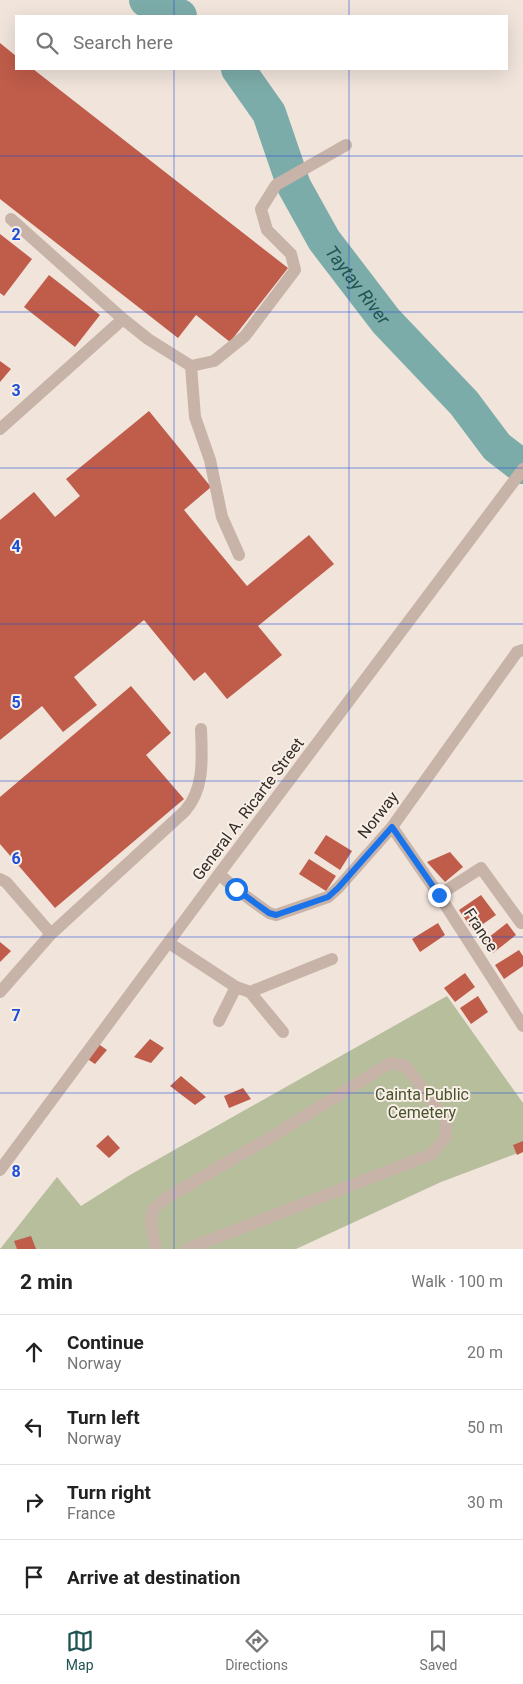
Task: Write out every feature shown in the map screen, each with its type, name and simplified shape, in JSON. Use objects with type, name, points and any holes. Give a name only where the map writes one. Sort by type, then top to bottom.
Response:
[{"type":"street","points":[[11,219],[123,319],[148,339],[192,366],[214,361],[245,336],[295,270],[291,254],[267,230],[261,209],[276,185],[346,145]]},
{"type":"street","points":[[0,429],[123,319]]},
{"type":"street","points":[[192,366],[195,418],[210,460],[222,517],[239,555]]},
{"type":"street","name":"General A. Ricarte Street","points":[[0,1170],[523,469]]},
{"type":"street","name":"Norway","points":[[219,874],[269,913],[276,915],[328,897],[392,827],[517,652],[523,650]]},
{"type":"street","points":[[0,992],[51,934],[194,801],[202,768],[202,729]]},
{"type":"street","name":"France","points":[[392,827],[439,895],[523,1026]]},
{"type":"street","points":[[439,895],[481,868],[521,924]]},
{"type":"street","points":[[0,879],[6,882],[51,934]]},
{"type":"street","points":[[169,943],[236,987],[250,992],[283,1032]]},
{"type":"street","points":[[250,992],[332,959]]},
{"type":"street","points":[[218,1020],[236,987]]},
{"type":"street","points":[[156,1249],[151,1224],[153,1209],[166,1198],[272,1137],[390,1063],[406,1066],[446,1121],[445,1138],[432,1154],[187,1249]]},
{"type":"green space","name":"Cainta Public Cemetery","points":[[447,996],[523,1103],[523,1151],[441,1182],[296,1249],[0,1249],[57,1177],[81,1206],[130,1175]]},
{"type":"building","points":[[0,43],[15,55],[15,70],[34,70],[288,268],[230,342],[196,315],[178,338],[0,199]]},
{"type":"building","points":[[0,234],[32,259],[4,296],[0,293]]},
{"type":"building","points":[[49,275],[100,315],[75,347],[24,307]]},
{"type":"building","points":[[0,361],[11,369],[0,382]]},
{"type":"building","points":[[149,411],[211,487],[184,510],[247,586],[309,535],[334,564],[258,626],[282,655],[227,699],[205,672],[194,681],[144,620],[74,677],[97,705],[63,732],[42,706],[0,740],[0,520],[34,492],[55,517],[80,496],[66,479]]},
{"type":"building","points":[[131,686],[171,733],[146,755],[184,799],[55,908],[0,844],[0,797]]},
{"type":"building","points":[[326,835],[352,851],[340,870],[314,853]]},
{"type":"building","points":[[450,852],[463,867],[445,882],[427,862]]},
{"type":"building","points":[[309,859],[336,876],[326,891],[299,874]]},
{"type":"building","points":[[481,895],[496,915],[473,931],[459,910]]},
{"type":"building","points":[[438,923],[445,935],[420,952],[412,939]]},
{"type":"building","points":[[507,923],[516,935],[493,953],[484,941]]},
{"type":"building","points":[[0,942],[11,951],[0,962]]},
{"type":"building","points":[[519,950],[523,956],[523,966],[504,979],[495,965]]},
{"type":"building","points":[[465,973],[475,987],[455,1002],[444,988]]},
{"type":"building","points":[[478,996],[488,1012],[471,1024],[460,1008]]},
{"type":"building","points":[[150,1039],[164,1048],[151,1063],[134,1057]]},
{"type":"building","points":[[97,1043],[107,1050],[95,1064],[86,1058]]},
{"type":"building","points":[[181,1076],[206,1097],[195,1105],[170,1086]]},
{"type":"building","points":[[243,1088],[251,1099],[229,1108],[224,1096]]},
{"type":"building","points":[[108,1135],[120,1148],[109,1158],[96,1146]]},
{"type":"building","points":[[523,1141],[523,1152],[517,1155],[513,1145]]},
{"type":"building","points":[[31,1236],[36,1249],[17,1249],[14,1241]]},
{"type":"waterway","name":"Taytay River","points":[[146,0],[178,15]]},
{"type":"waterway","name":"Taytay River","points":[[239,70],[269,113],[294,186],[324,240],[386,321],[464,403],[497,447],[523,467]]},
{"type":"route","points":[[236,889],[269,913],[276,915],[328,897],[392,827],[439,895]]}]
